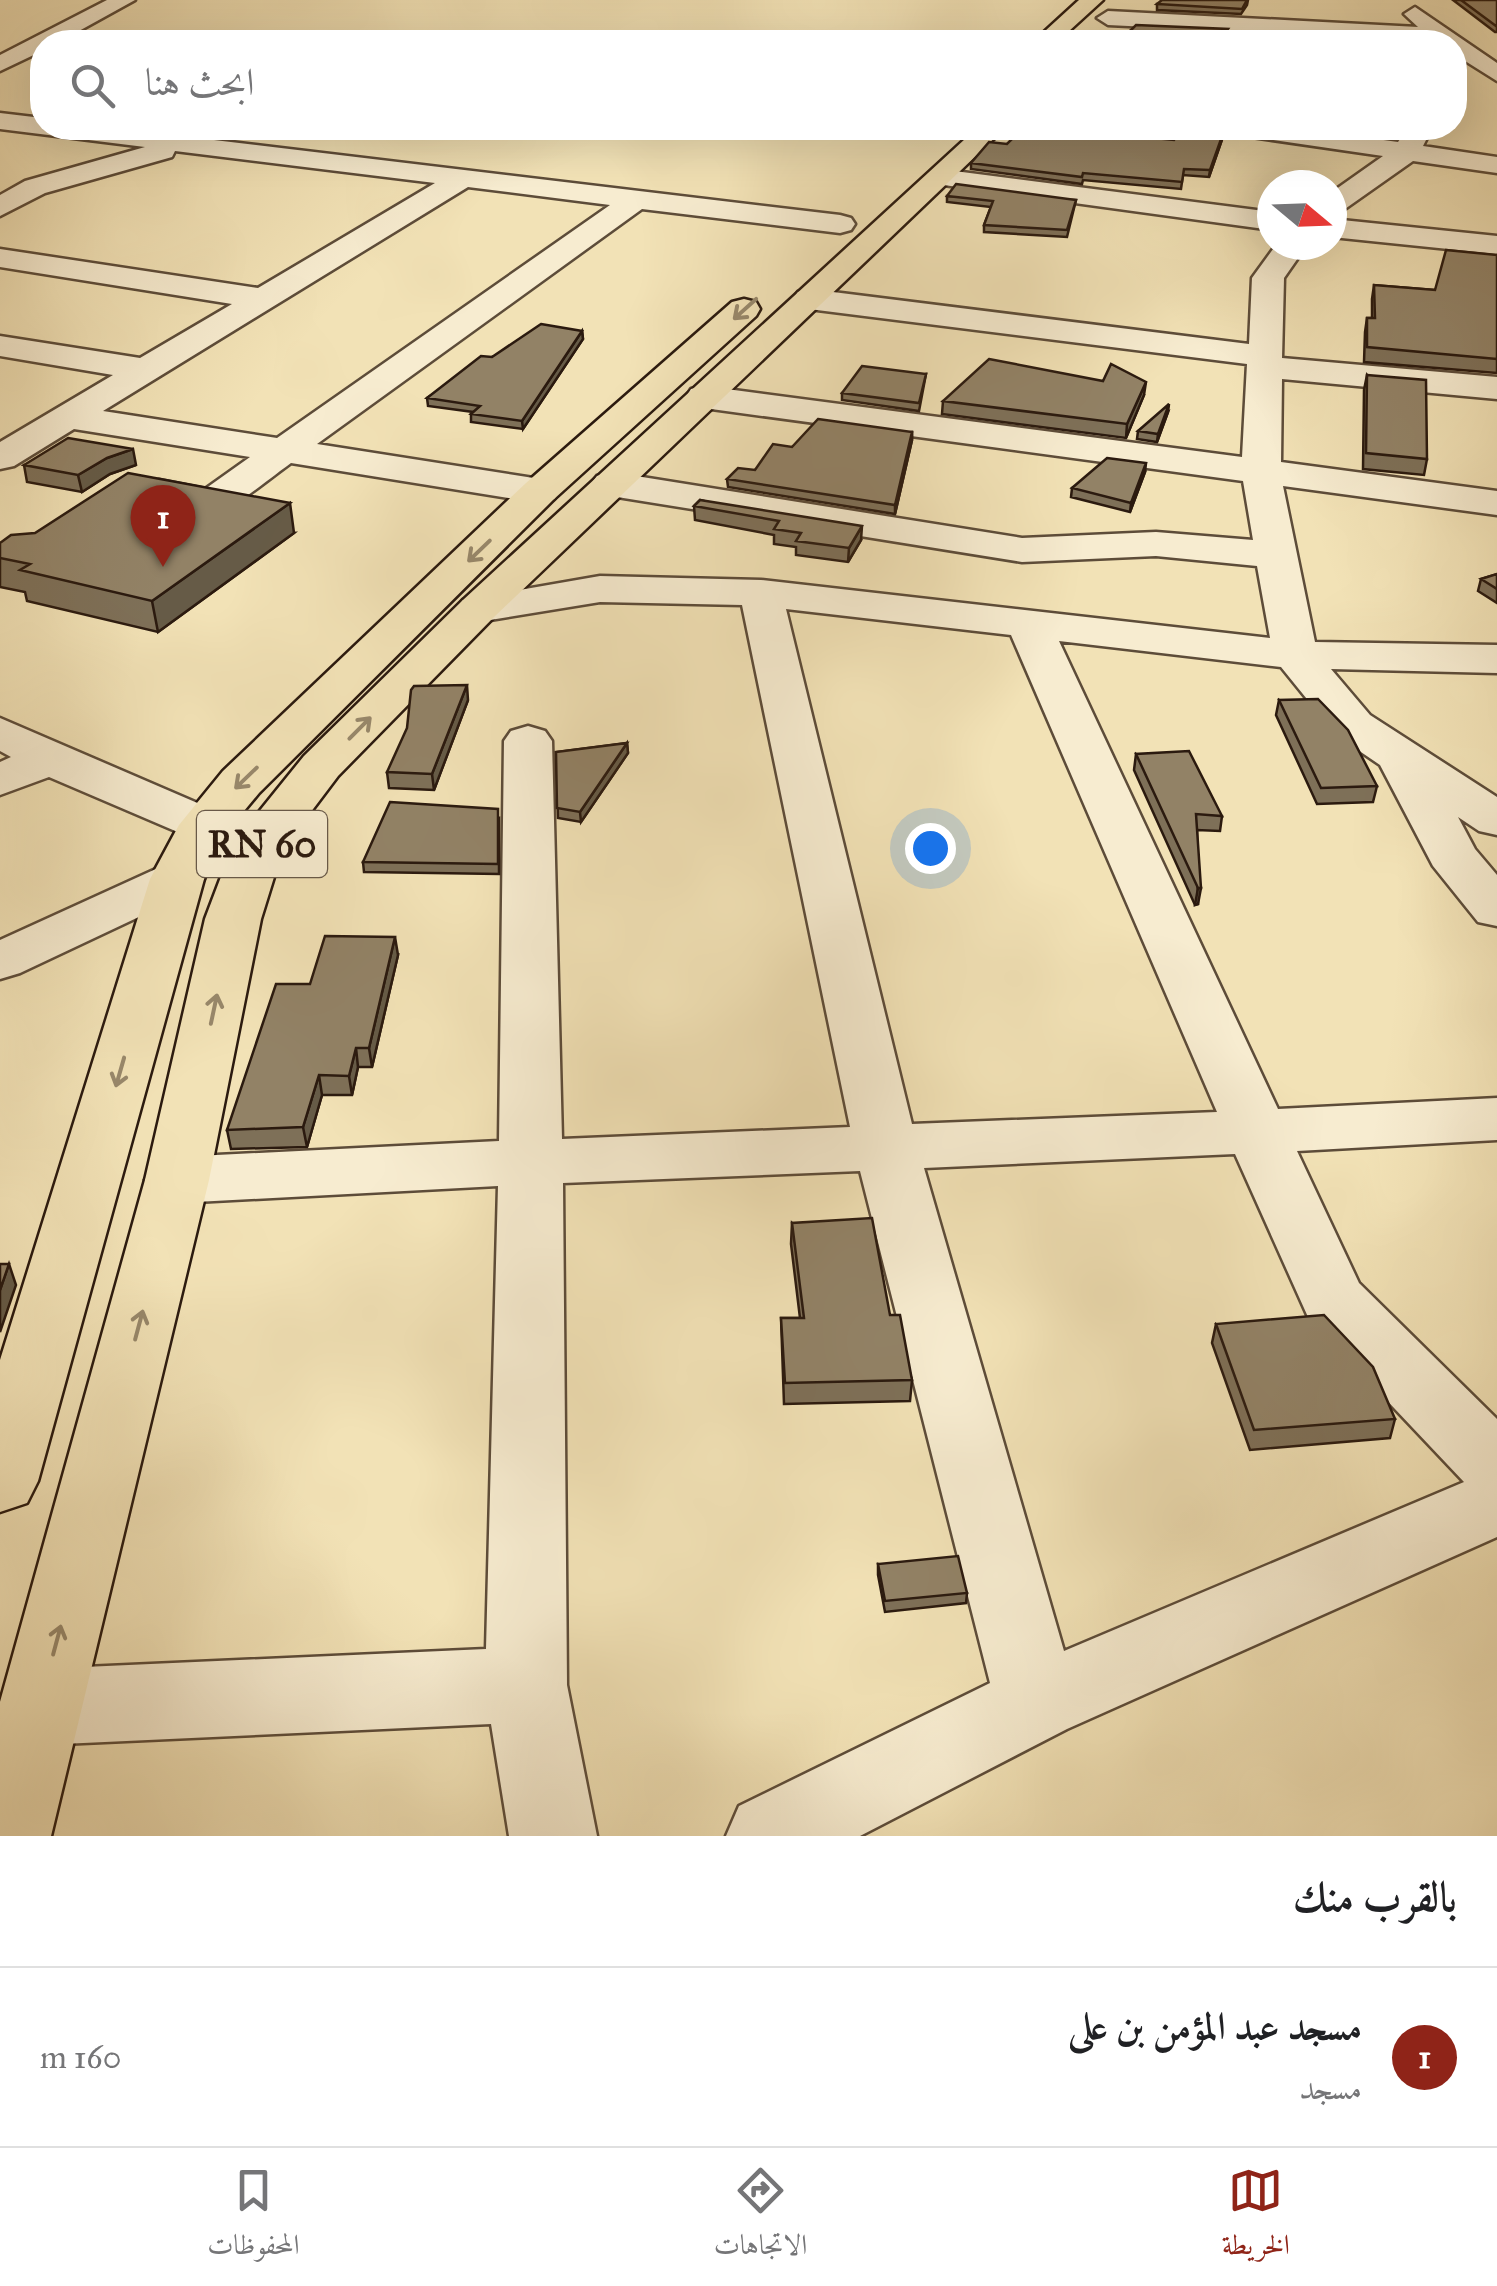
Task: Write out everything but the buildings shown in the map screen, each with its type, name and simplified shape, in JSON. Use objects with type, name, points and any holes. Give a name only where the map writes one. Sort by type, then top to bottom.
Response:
[{"type":"main road","points":[[1068,30],[1105,12]]},
{"type":"main road","name":"RN 60","points":[[0,1481],[177,878],[205,825],[241,782],[540,492],[840,224],[944,152],[968,140]]},
{"type":"main road","name":"RN 60","points":[[8,1836],[177,1180],[233,919],[253,860],[302,788],[478,610],[808,300],[944,152]]},
{"type":"street","points":[[39,30],[124,0]]},
{"type":"street","points":[[1396,0],[1448,30]]},
{"type":"street","points":[[1301,10],[1325,30]]},
{"type":"street","points":[[1105,12],[1270,30]]},
{"type":"street","points":[[1412,30],[1445,27]]},
{"type":"street","points":[[0,64],[30,38]]},
{"type":"street","points":[[1467,47],[1497,74]]},
{"type":"street","points":[[2,122],[30,125]]},
{"type":"street","points":[[152,140],[840,224]]},
{"type":"street","points":[[1347,194],[1412,140]]},
{"type":"street","points":[[1416,140],[1497,165]]},
{"type":"street","points":[[0,207],[35,188],[185,144]]},
{"type":"street","points":[[944,152],[1257,218]]},
{"type":"street","points":[[0,458],[465,178]]},
{"type":"street","points":[[126,485],[212,502],[638,198]]},
{"type":"street","points":[[1347,230],[1497,245]]},
{"type":"street","points":[[0,258],[266,298]]},
{"type":"street","points":[[1281,260],[1268,278],[1261,471],[1295,655],[1354,725],[1497,820]]},
{"type":"street","points":[[808,300],[1265,362],[1497,388]]},
{"type":"street","points":[[0,346],[148,370]]},
{"type":"street","points":[[704,397],[1497,503]]},
{"type":"street","points":[[70,416],[540,492]]},
{"type":"street","points":[[611,484],[1022,550],[1156,544],[1276,555]]},
{"type":"street","points":[[478,610],[600,590],[761,594],[1295,655],[1497,660]]},
{"type":"street","points":[[761,594],[886,1147],[1038,1702]]},
{"type":"street","points":[[1030,627],[1332,1298],[1497,1467]]},
{"type":"street","points":[[0,732],[50,758],[205,825]]},
{"type":"street","points":[[528,740],[532,1160],[526,1685],[553,1836]]},
{"type":"street","points":[[0,780],[50,758]]},
{"type":"street","points":[[1402,758],[1452,855],[1497,910]]},
{"type":"street","points":[[0,961],[177,878]]},
{"type":"street","points":[[177,1180],[532,1160],[1260,1133],[1497,1119]]},
{"type":"street","points":[[770,1836],[1038,1702],[1497,1502]]},
{"type":"street","points":[[40,1706],[526,1685]]},
{"type":"place","name":"مسجد عبد المؤمن بن على","points":[[163,567]]}]
